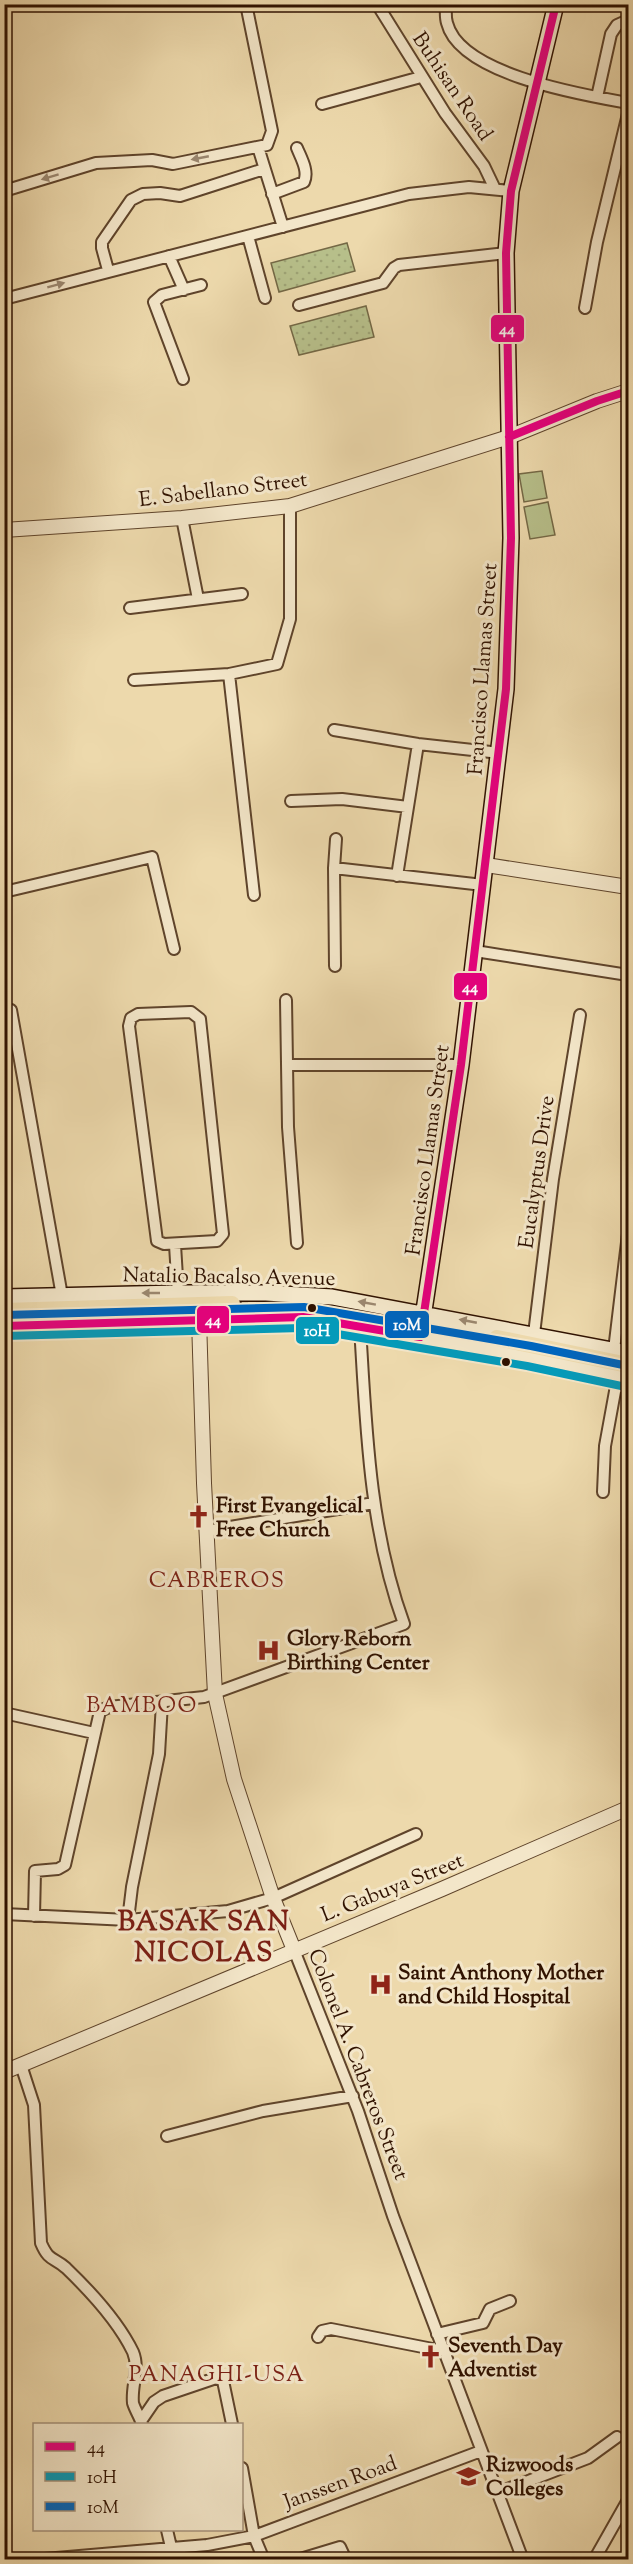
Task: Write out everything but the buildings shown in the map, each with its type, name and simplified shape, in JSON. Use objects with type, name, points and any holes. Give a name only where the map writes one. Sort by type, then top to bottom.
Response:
[{"type":"main road","name":"Francisco Llamas Street","points":[[420,1337],[461,1065],[500,753],[510,606],[506,253],[503,190],[537,83],[556,4]]},
{"type":"main road","name":"Natalio Bacalso Avenue","points":[[4,1297],[178,1293],[266,1293],[332,1297],[621,1351]]},
{"type":"main road","points":[[4,1311],[232,1304]]},
{"type":"main road","name":"Natalio Bacalso Avenue","points":[[4,1326],[303,1317],[625,1372]]},
{"type":"main road","points":[[497,1338],[625,1372]]},
{"type":"street","points":[[4,191],[96,163],[152,160],[173,164],[267,145],[272,131],[246,4]]},
{"type":"street","name":"Buhisan Road","points":[[377,4],[421,77],[503,190]]},
{"type":"street","points":[[446,4],[447,25],[468,52],[490,67],[537,83],[628,103]]},
{"type":"street","points":[[597,97],[611,34],[617,25],[628,20]]},
{"type":"street","points":[[322,104],[421,77]]},
{"type":"street","points":[[585,308],[597,242],[628,114]]},
{"type":"street","points":[[258,147],[283,228]]},
{"type":"street","points":[[272,194],[304,182],[306,179],[307,174],[297,148]]},
{"type":"street","points":[[108,270],[102,242],[131,200],[143,194],[160,193],[180,196],[264,168]]},
{"type":"street","points":[[4,297],[8,298],[108,270],[417,193],[469,187],[503,190]]},
{"type":"street","points":[[248,236],[265,298]]},
{"type":"street","points":[[298,305],[383,283],[399,265],[506,253]]},
{"type":"street","points":[[169,256],[184,290]]},
{"type":"street","points":[[183,378],[154,302],[162,295],[201,285]]},
{"type":"street","name":"E. Sabellano Street","points":[[4,530],[182,518],[290,506],[509,437],[597,401],[628,391]]},
{"type":"street","points":[[134,680],[229,674],[277,664],[290,619],[290,506]]},
{"type":"street","points":[[182,518],[198,600]]},
{"type":"street","points":[[130,608],[242,594]]},
{"type":"street","points":[[229,674],[254,895]]},
{"type":"street","points":[[334,730],[418,744],[500,753]]},
{"type":"street","points":[[397,876],[418,744]]},
{"type":"street","points":[[291,801],[342,799],[408,807]]},
{"type":"street","points":[[335,966],[336,839]]},
{"type":"street","points":[[4,892],[152,857],[174,949]]},
{"type":"street","points":[[486,866],[628,888]]},
{"type":"street","points":[[334,868],[483,885]]},
{"type":"street","points":[[475,951],[628,975]]},
{"type":"street","points":[[286,1000],[288,1127],[297,1243]]},
{"type":"street","points":[[11,1010],[62,1296]]},
{"type":"street","points":[[191,1012],[200,1019],[223,1233],[217,1241],[175,1245],[157,1241],[129,1026],[131,1018],[138,1014],[191,1012]]},
{"type":"street","name":"Eucalyptus Drive","points":[[534,1334],[553,1179],[580,1015]]},
{"type":"street","points":[[288,1065],[461,1065]]},
{"type":"street","points":[[621,1351],[628,1234]]},
{"type":"street","points":[[175,1245],[178,1293]]},
{"type":"street","name":"Colonel A. Cabreros Street","points":[[198,1319],[214,1694],[234,1779],[273,1898],[353,2096],[443,2351],[523,2559]]},
{"type":"street","points":[[34,1916],[35,1871],[58,1869],[65,1865],[100,1711],[109,1707],[186,1701],[214,1694],[404,1624],[392,1590],[374,1503],[368,1456],[360,1326]]},
{"type":"street","points":[[603,1492],[605,1446],[625,1372]]},
{"type":"street","points":[[206,1531],[374,1503]]},
{"type":"street","points":[[128,1920],[132,1887],[159,1754],[162,1703]]},
{"type":"street","points":[[4,1713],[94,1733]]},
{"type":"street","name":"L. Gabuya Street","points":[[4,2072],[442,1889],[628,1808]]},
{"type":"street","points":[[4,1914],[128,1920],[228,1911],[273,1898],[416,1834]]},
{"type":"street","points":[[21,2065],[34,2105],[41,2243],[46,2256],[64,2266],[92,2295],[126,2340],[136,2365],[134,2405],[142,2423]]},
{"type":"street","points":[[167,2136],[263,2111],[353,2096]]},
{"type":"street","points":[[437,2334],[483,2322],[490,2309],[510,2301]]},
{"type":"street","points":[[318,2337],[322,2331],[331,2329],[443,2351]]},
{"type":"street","points":[[142,2423],[154,2402],[163,2396],[222,2376],[232,2423]]},
{"type":"street","points":[[497,2493],[588,2458],[617,2438]]},
{"type":"street","name":"Janssen Road","points":[[33,2559],[207,2544],[254,2536],[481,2451]]},
{"type":"street","points":[[243,2474],[254,2536],[264,2559]]},
{"type":"street","points":[[594,2559],[628,2500]]},
{"type":"street","points":[[167,2531],[171,2547]]},
{"type":"street","points":[[297,2559],[340,2547],[346,2559]]},
{"type":"green space","points":[[347,243],[355,271],[279,292],[271,263]]},
{"type":"green space","points":[[366,306],[374,337],[299,355],[290,326]]},
{"type":"green space","points":[[542,471],[547,498],[524,502],[519,474]]},
{"type":"green space","points":[[548,502],[555,535],[530,539],[524,507]]},
{"type":"tunnel","points":[[232,1304],[307,1307],[392,1319],[497,1338]]},
{"type":"transit line","name":"44","points":[[424,1313],[461,1065],[506,689],[511,538],[506,253],[511,191],[556,4]]},
{"type":"transit line","name":"44","points":[[509,437],[597,401],[628,391]]},
{"type":"transit line","name":"10M","points":[[4,1315],[304,1307],[531,1346],[628,1366]]},
{"type":"transit line","name":"44","points":[[4,1326],[303,1317],[420,1337]]},
{"type":"transit line","name":"10H","points":[[4,1336],[302,1328],[527,1366],[626,1387]]},
{"type":"place","name":"First Evangelical Free Church","points":[[198,1517]]},
{"type":"place","name":"Glory Reborn Birthing Center","points":[[269,1650]]},
{"type":"place","name":"Saint Anthony Mother and Child Hospital","points":[[380,1984]]},
{"type":"place","name":"Seventh Day Adventist","points":[[430,2357]]},
{"type":"place","name":"Rizwoods Colleges","points":[[468,2476]]},
{"type":"district","name":"CABREROS","points":[[217,1579]]},
{"type":"district","name":"BAMBOO","points":[[142,1704]]},
{"type":"district","name":"BASAK SAN NICOLAS","points":[[204,1936]]},
{"type":"district","name":"PANAGHI-USA","points":[[217,2373]]}]
